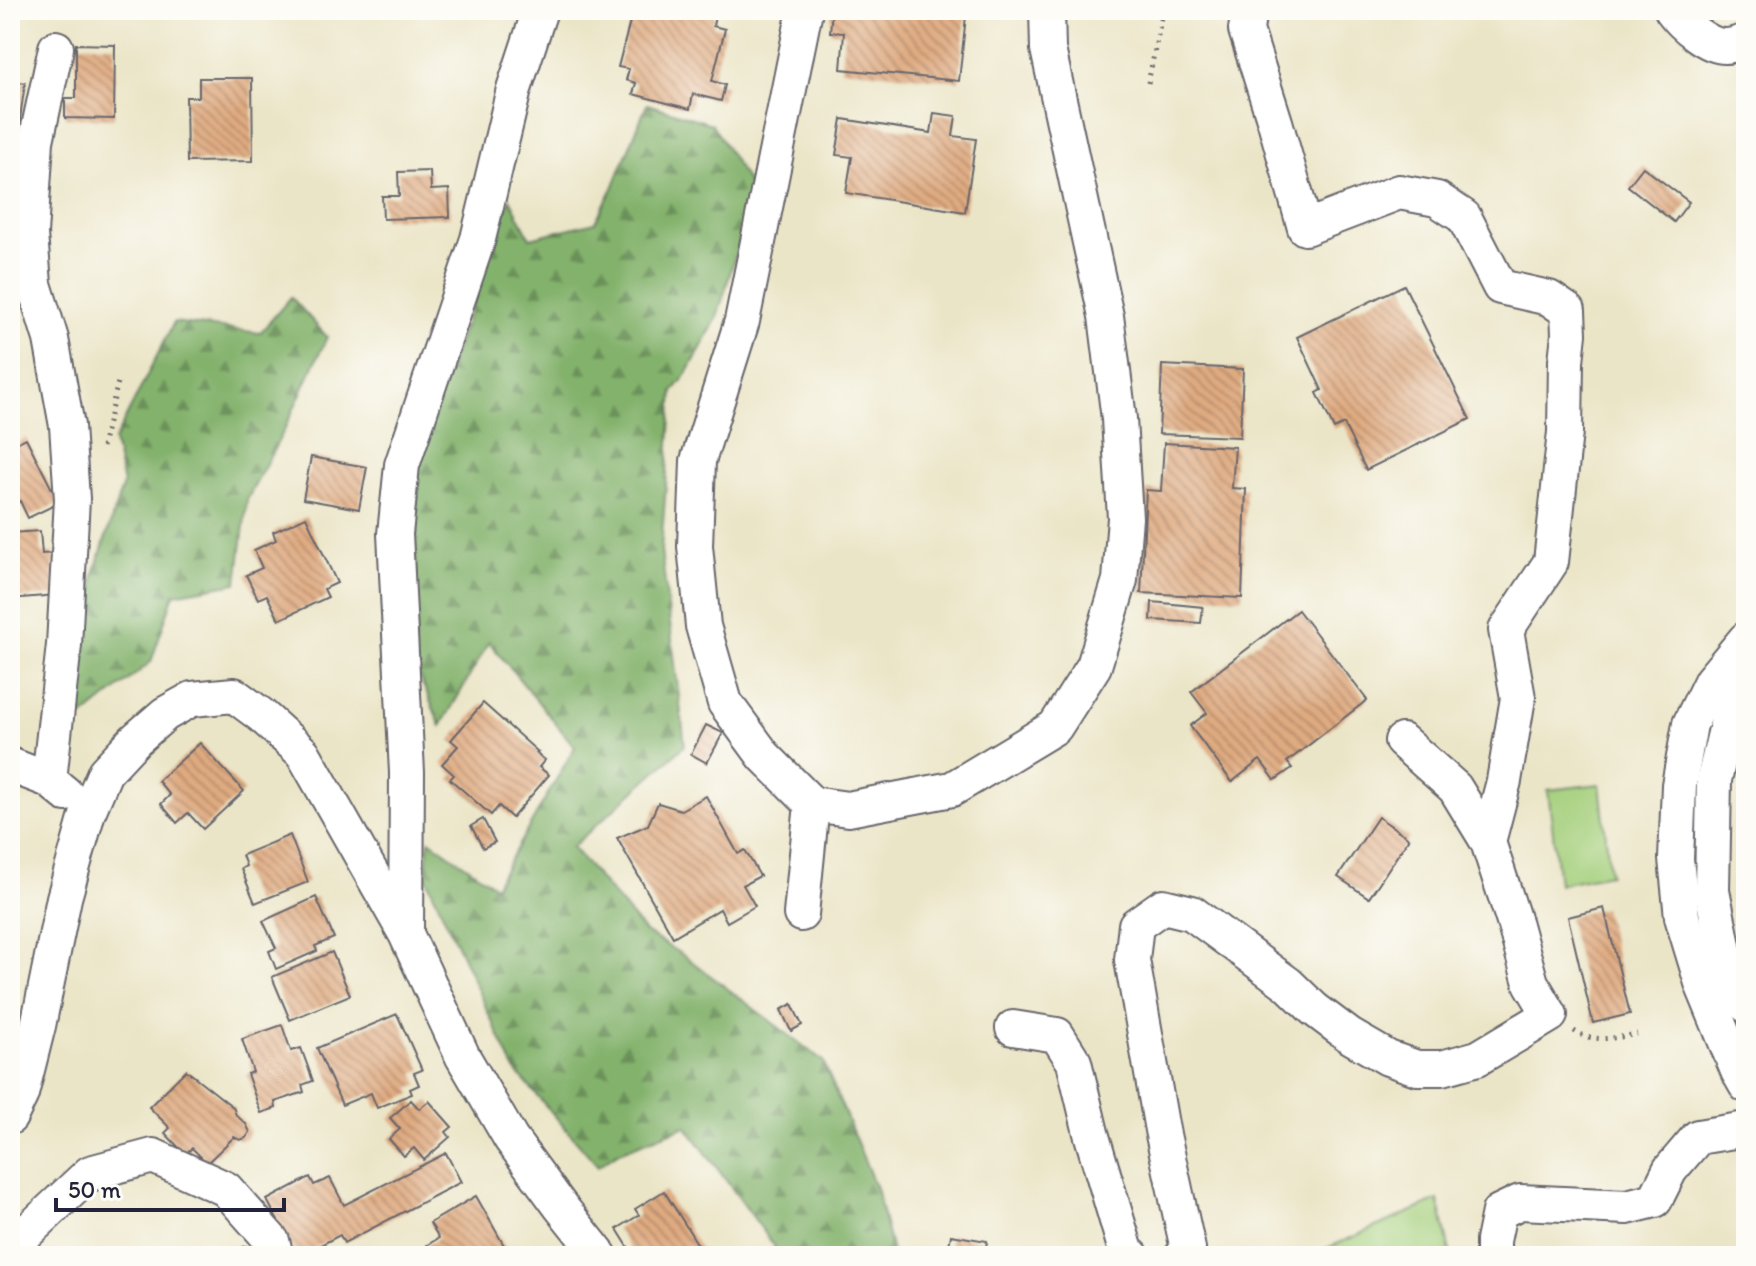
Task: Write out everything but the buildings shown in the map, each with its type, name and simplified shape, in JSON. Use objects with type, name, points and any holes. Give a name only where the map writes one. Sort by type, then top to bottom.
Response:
[{"type":"street","points":[[406,934],[407,773],[395,534],[402,465],[478,239],[514,89],[540,10]]},
{"type":"street","points":[[805,10],[742,321],[698,461],[695,546],[703,626],[725,703],[764,756],[812,804],[848,809],[952,789],[1055,727],[1094,666],[1120,580],[1125,518],[1119,419],[1106,316],[1048,49],[1047,10]]},
{"type":"street","points":[[1249,10],[1246,30],[1305,228],[1399,192],[1437,199],[1464,217],[1500,287],[1549,298],[1568,311],[1565,432],[1551,562],[1506,630],[1518,698],[1504,781],[1488,842]]},
{"type":"street","points":[[1672,10],[1679,21],[1707,41],[1725,47],[1746,41]]},
{"type":"street","points":[[49,780],[64,645],[72,499],[67,426],[51,339],[34,284],[30,234],[36,141],[56,48]]},
{"type":"street","points":[[1746,642],[1714,780],[1712,890],[1724,951],[1746,1005]]},
{"type":"street","points":[[1746,642],[1711,681],[1690,724],[1679,785],[1676,859],[1682,917],[1703,986],[1746,1085]]},
{"type":"street","points":[[10,1117],[21,1094],[38,1026],[64,898],[88,812],[105,772],[165,714],[192,699],[234,695],[303,753],[406,934],[463,1057],[511,1139],[600,1256]]},
{"type":"street","points":[[1182,1256],[1188,1249],[1162,1130],[1132,960],[1136,925],[1163,906],[1192,913],[1288,984],[1314,1009],[1350,1036],[1388,1058],[1417,1068],[1442,1068],[1478,1058],[1550,1015],[1531,983],[1488,842],[1455,788],[1402,741]]},
{"type":"street","points":[[10,765],[49,780],[88,812]]},
{"type":"street","points":[[801,914],[812,804]]},
{"type":"street","points":[[1013,1028],[1057,1035],[1074,1062],[1108,1192],[1126,1251],[1132,1256]]},
{"type":"street","points":[[1493,1256],[1499,1212],[1520,1202],[1627,1207],[1655,1200],[1670,1170],[1698,1137],[1740,1130],[1746,1134]]},
{"type":"street","points":[[10,1248],[90,1173],[153,1156],[226,1189],[272,1241],[276,1256]]},
{"type":"path","points":[[1148,83],[1163,10]]},
{"type":"path","points":[[1550,1015],[1580,1035],[1604,1040],[1637,1034]]},
{"type":"green space","points":[[647,104],[712,124],[754,193],[717,318],[687,374],[673,392],[661,550],[685,745],[572,847],[645,932],[686,957],[823,1061],[876,1188],[893,1256],[768,1256],[775,1247],[686,1126],[619,1152],[598,1166],[514,1069],[425,875],[429,840],[495,886],[575,747],[489,642],[441,726],[414,664],[418,453],[510,199],[530,238],[595,222],[613,188]]},
{"type":"green space","points":[[291,297],[327,337],[247,500],[237,583],[174,594],[151,662],[83,717],[74,679],[95,571],[123,484],[114,441],[174,322],[260,333]]},
{"type":"green space","points":[[1600,784],[1610,874],[1559,884],[1548,790]]},
{"type":"green space","points":[[1438,1200],[1451,1256],[1309,1256]]}]
